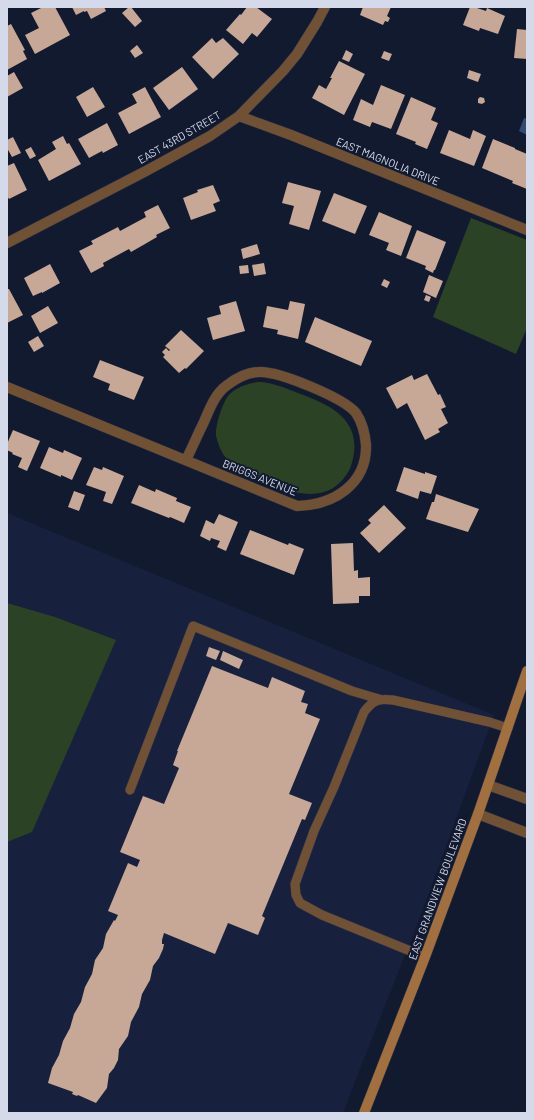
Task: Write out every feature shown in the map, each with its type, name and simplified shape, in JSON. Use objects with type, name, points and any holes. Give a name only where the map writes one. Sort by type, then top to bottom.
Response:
[{"type":"street","name":"EAST 43RD STREET","points":[[7,243],[204,139],[238,116],[283,71],[297,54],[318,22],[325,7]]},
{"type":"street","name":"EAST MAGNOLIA DRIVE","points":[[238,116],[298,138],[527,230]]},
{"type":"street","name":"BRIGGS AVENUE","points":[[7,387],[297,506],[323,502],[346,490],[354,482],[364,462],[366,438],[363,427],[355,412],[342,402],[294,380],[277,374],[259,372],[242,376],[225,386],[220,392],[211,406],[186,460]]},
{"type":"street","name":"EAST GRANDVIEW BOULEVARD","points":[[364,1113],[425,957],[478,814],[527,671]]},
{"type":"street","points":[[488,785],[527,799]]},
{"type":"street","points":[[478,814],[527,833]]},
{"type":"lane","points":[[130,790],[193,626],[352,691],[379,700]]},
{"type":"lane","points":[[425,957],[322,915],[300,904],[296,895],[295,884],[314,831],[334,787],[364,712],[369,706],[379,700],[385,699],[420,706],[489,722],[508,728]]},
{"type":"shaded area","points":[[524,118],[527,119],[527,135],[519,131]]},
{"type":"shaded area","points":[[7,513],[494,715],[416,928],[343,1113],[7,1113]]},
{"type":"green space","points":[[471,218],[527,240],[527,328],[516,354],[433,317]]},
{"type":"green space","points":[[258,382],[278,386],[311,398],[334,410],[350,427],[354,438],[354,451],[351,466],[344,478],[333,488],[316,494],[294,492],[238,468],[226,458],[220,449],[216,436],[218,421],[223,404],[228,396],[238,388]]},
{"type":"green space","points":[[7,603],[55,617],[116,640],[32,832],[7,842]]},
{"type":"building","points":[[43,7],[55,7],[70,35],[35,54],[25,35],[39,28],[31,13]]},
{"type":"building","points":[[72,7],[104,7],[106,11],[91,19],[87,11],[76,15]]},
{"type":"building","points":[[131,7],[142,21],[135,27],[122,13]]},
{"type":"building","points":[[247,7],[256,7],[272,19],[257,37],[252,33],[243,44],[226,30]]},
{"type":"building","points":[[363,7],[391,7],[387,16],[390,18],[388,22],[385,21],[383,25],[360,15]]},
{"type":"building","points":[[470,7],[486,11],[487,8],[505,16],[498,34],[480,28],[479,31],[463,25]]},
{"type":"building","points":[[11,24],[25,50],[23,51],[27,59],[7,70],[7,26]]},
{"type":"building","points":[[517,29],[527,30],[527,59],[514,58]]},
{"type":"building","points":[[212,38],[216,43],[223,38],[239,54],[213,79],[192,57]]},
{"type":"building","points":[[137,45],[143,53],[135,58],[130,51]]},
{"type":"building","points":[[346,50],[353,54],[349,62],[342,59]]},
{"type":"building","points":[[384,51],[392,54],[389,61],[381,58]]},
{"type":"building","points":[[339,61],[365,74],[344,115],[312,98],[319,85],[326,89]]},
{"type":"building","points":[[182,67],[198,89],[169,110],[153,88]]},
{"type":"building","points":[[469,70],[481,74],[478,82],[467,78]]},
{"type":"building","points":[[14,72],[23,88],[7,97],[7,76]]},
{"type":"building","points":[[381,85],[405,95],[391,129],[372,122],[370,127],[353,120],[361,99],[373,105]]},
{"type":"building","points":[[93,87],[105,107],[87,117],[76,97]]},
{"type":"building","points":[[145,87],[161,117],[129,134],[118,113],[137,103],[132,94]]},
{"type":"building","points":[[411,97],[436,108],[431,120],[438,123],[427,149],[415,144],[416,142],[396,134]]},
{"type":"building","points":[[480,97],[484,98],[485,102],[482,104],[478,103],[478,99]]},
{"type":"building","points":[[107,123],[118,145],[89,158],[78,139]]},
{"type":"building","points":[[449,130],[470,139],[473,130],[486,136],[474,166],[440,153]]},
{"type":"building","points":[[63,136],[67,144],[69,143],[81,164],[49,181],[38,160],[56,149],[52,142]]},
{"type":"building","points":[[13,137],[21,153],[12,157],[7,148],[7,140]]},
{"type":"building","points":[[493,139],[527,154],[527,189],[512,183],[513,181],[482,168]]},
{"type":"building","points":[[31,147],[36,156],[30,159],[25,150]]},
{"type":"building","points":[[14,163],[27,190],[9,199],[7,196],[7,166]]},
{"type":"building","points":[[288,182],[321,191],[309,230],[289,224],[294,206],[282,203]]},
{"type":"building","points":[[213,185],[220,201],[213,204],[216,211],[191,220],[183,198],[198,192],[197,190]]},
{"type":"building","points":[[334,193],[367,206],[355,234],[322,221]]},
{"type":"building","points":[[158,205],[170,228],[156,235],[157,237],[131,252],[129,249],[103,263],[104,266],[91,273],[79,251],[93,244],[91,241],[118,227],[120,231],[146,217],[144,212]]},
{"type":"building","points":[[379,212],[412,226],[401,256],[386,250],[389,243],[369,235]]},
{"type":"building","points":[[417,230],[446,242],[433,273],[425,269],[426,266],[406,258]]},
{"type":"building","points":[[257,244],[260,254],[243,259],[241,249]]},
{"type":"building","points":[[264,263],[266,274],[254,276],[252,265]]},
{"type":"building","points":[[50,264],[60,283],[42,293],[33,296],[24,278]]},
{"type":"building","points":[[248,265],[249,273],[240,274],[239,266]]},
{"type":"building","points":[[429,275],[443,281],[436,298],[423,292]]},
{"type":"building","points":[[384,279],[390,282],[387,288],[381,285]]},
{"type":"building","points":[[7,289],[9,289],[23,315],[7,323]]},
{"type":"building","points":[[426,295],[431,297],[429,302],[424,300]]},
{"type":"building","points":[[236,301],[245,331],[213,340],[207,318],[221,314],[219,306]]},
{"type":"building","points":[[290,301],[305,304],[298,339],[277,334],[278,330],[263,327],[267,306],[288,310]]},
{"type":"building","points":[[48,306],[58,323],[40,333],[31,316]]},
{"type":"building","points":[[315,317],[372,341],[361,366],[305,342]]},
{"type":"building","points":[[181,330],[204,351],[186,369],[185,368],[179,373],[163,357],[165,355],[162,352],[166,348],[169,351],[170,350],[165,346]]},
{"type":"building","points":[[38,336],[44,346],[34,352],[28,342]]},
{"type":"building","points":[[100,360],[144,377],[134,400],[108,390],[110,384],[93,377]]},
{"type":"building","points":[[427,374],[438,395],[440,394],[446,407],[441,409],[448,423],[438,429],[440,432],[425,440],[407,403],[397,409],[386,388],[412,375],[414,380]]},
{"type":"building","points":[[13,430],[40,441],[27,471],[18,467],[22,458],[7,450],[7,444]]},
{"type":"building","points":[[49,447],[63,453],[64,450],[82,458],[72,480],[40,468]]},
{"type":"building","points":[[94,467],[102,470],[103,467],[124,476],[112,504],[103,501],[106,492],[86,485]]},
{"type":"building","points":[[404,467],[425,474],[425,472],[437,476],[431,494],[420,491],[418,499],[396,491]]},
{"type":"building","points":[[139,485],[155,492],[156,489],[177,498],[176,501],[191,507],[184,523],[131,503]]},
{"type":"building","points":[[74,491],[85,495],[79,511],[68,507]]},
{"type":"building","points":[[436,494],[479,509],[468,532],[426,519]]},
{"type":"building","points":[[384,505],[406,528],[379,553],[360,533],[371,523],[368,520]]},
{"type":"building","points":[[219,514],[238,522],[226,551],[217,547],[220,541],[211,538],[210,541],[200,536],[206,520],[214,524]]},
{"type":"building","points":[[250,530],[288,545],[289,543],[304,549],[294,575],[240,554]]},
{"type":"building","points":[[353,543],[354,571],[358,570],[358,578],[370,577],[370,596],[359,596],[359,603],[333,604],[331,544]]},
{"type":"building","points":[[209,647],[220,651],[216,660],[206,656]]},
{"type":"building","points":[[223,651],[243,660],[239,669],[220,660]]},
{"type":"building","points":[[212,666],[268,688],[272,677],[305,691],[301,702],[308,704],[305,713],[320,719],[289,794],[312,803],[305,820],[302,819],[262,916],[265,918],[258,935],[228,923],[215,954],[164,933],[162,940],[162,944],[164,944],[163,949],[153,966],[150,980],[142,994],[139,1007],[131,1022],[128,1036],[119,1049],[118,1060],[109,1074],[107,1088],[96,1103],[72,1094],[73,1092],[48,1083],[52,1068],[70,1028],[74,1014],[81,1002],[85,987],[92,974],[95,960],[103,948],[106,934],[118,915],[108,911],[128,863],[137,867],[140,860],[120,852],[143,796],[164,804],[179,768],[173,765],[177,751]]}]
